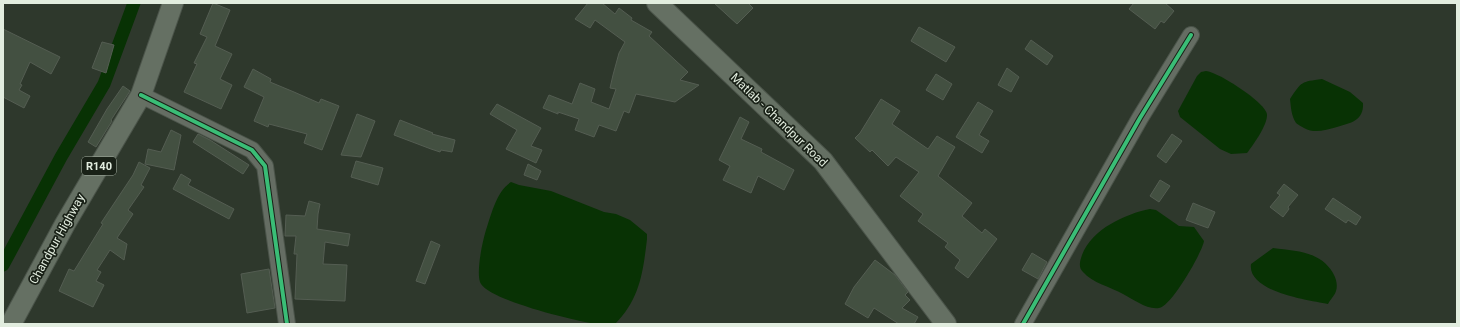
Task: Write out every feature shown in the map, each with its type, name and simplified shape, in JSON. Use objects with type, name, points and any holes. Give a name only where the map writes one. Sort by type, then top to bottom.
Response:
[{"type":"main road","name":"Chandpur Highway","points":[[11,324],[65,224],[142,95],[173,3]]},
{"type":"main road","name":"Matlab - Chandpur Road","points":[[657,3],[823,161],[946,324]]},
{"type":"street","points":[[1023,324],[1140,118],[1190,34]]},
{"type":"street","points":[[142,95],[252,150],[265,166],[287,324]]},
{"type":"shaded area","points":[[1206,71],[1231,82],[1251,96],[1265,110],[1267,115],[1265,124],[1247,153],[1231,154],[1220,149],[1180,117],[1178,111],[1197,76],[1201,72]]},
{"type":"shaded area","points":[[1322,79],[1350,92],[1363,103],[1363,109],[1359,117],[1347,124],[1320,131],[1308,130],[1296,123],[1292,114],[1290,99],[1303,83]]},
{"type":"shaded area","points":[[511,182],[551,191],[604,212],[616,214],[630,220],[647,234],[644,263],[639,284],[630,305],[615,324],[598,324],[553,315],[501,297],[488,290],[481,284],[479,279],[479,265],[485,232],[499,196]]},
{"type":"shaded area","points":[[1150,209],[1156,210],[1179,226],[1194,227],[1204,241],[1198,256],[1178,290],[1171,299],[1159,308],[1140,304],[1118,291],[1096,282],[1081,270],[1080,266],[1082,255],[1087,246],[1101,230],[1120,219],[1140,211]]},
{"type":"shaded area","points":[[1273,248],[1307,253],[1321,260],[1328,266],[1335,277],[1337,286],[1335,293],[1328,304],[1280,293],[1259,282],[1252,274],[1251,264]]},
{"type":"building","points":[[213,3],[230,10],[215,46],[232,54],[220,79],[232,85],[221,109],[184,92],[197,64],[194,63],[207,37],[200,34]]},
{"type":"building","points":[[588,3],[602,3],[615,14],[619,8],[632,18],[631,20],[652,32],[649,36],[688,72],[680,80],[699,85],[675,102],[636,94],[629,113],[624,111],[616,131],[599,125],[594,137],[575,130],[579,119],[558,112],[558,114],[543,108],[549,95],[572,104],[580,83],[595,89],[591,102],[609,109],[616,89],[610,88],[613,75],[619,53],[625,42],[595,20],[590,28],[575,19]]},
{"type":"building","points":[[714,3],[748,3],[753,8],[737,24]]},
{"type":"building","points":[[1134,3],[1165,3],[1174,11],[1164,23],[1161,21],[1155,29],[1129,9]]},
{"type":"building","points":[[919,27],[955,47],[946,62],[911,41]]},
{"type":"building","points":[[3,29],[60,57],[51,74],[30,62],[20,84],[22,85],[19,90],[30,96],[24,108],[3,97]]},
{"type":"building","points":[[1031,40],[1053,56],[1047,65],[1025,49]]},
{"type":"building","points":[[102,42],[114,45],[106,73],[92,68]]},
{"type":"building","points":[[1007,68],[1019,77],[1011,92],[998,85]]},
{"type":"building","points":[[253,69],[271,79],[270,82],[319,103],[321,99],[339,106],[322,150],[304,143],[307,134],[269,124],[268,127],[254,121],[264,97],[244,87]]},
{"type":"building","points":[[936,74],[952,84],[943,100],[926,90]]},
{"type":"building","points":[[123,86],[130,91],[96,147],[88,142],[107,109]]},
{"type":"building","points":[[881,99],[900,111],[892,124],[928,149],[937,136],[955,147],[938,176],[972,203],[962,216],[982,233],[985,229],[997,239],[968,278],[955,268],[960,260],[945,247],[948,243],[918,221],[923,214],[900,196],[919,172],[896,157],[888,166],[872,150],[870,152],[855,138],[860,133]]},
{"type":"building","points":[[978,102],[993,111],[979,135],[989,141],[982,153],[956,137]]},
{"type":"building","points":[[497,104],[541,128],[531,146],[542,150],[536,163],[506,149],[517,130],[490,114]]},
{"type":"building","points":[[357,114],[375,121],[361,157],[341,155]]},
{"type":"building","points":[[740,117],[749,122],[741,139],[762,149],[761,152],[794,170],[784,190],[758,176],[751,193],[723,180],[730,166],[719,160]]},
{"type":"building","points":[[400,120],[433,133],[432,134],[455,140],[452,152],[441,150],[440,152],[394,135]]},
{"type":"building","points":[[171,130],[181,135],[174,170],[145,164],[148,149],[161,152]]},
{"type":"building","points":[[198,134],[249,165],[243,174],[193,142]]},
{"type":"building","points":[[1172,134],[1182,141],[1166,163],[1157,156]]},
{"type":"building","points":[[356,161],[383,168],[378,185],[351,177]]},
{"type":"building","points":[[139,162],[150,168],[141,185],[144,187],[128,210],[133,214],[117,238],[127,244],[124,260],[110,250],[97,270],[101,272],[96,281],[104,285],[93,307],[59,291],[69,269],[74,271],[103,224],[101,223],[133,175]]},
{"type":"building","points":[[528,164],[541,171],[537,180],[524,175]]},
{"type":"building","points":[[181,174],[191,180],[188,185],[234,209],[229,219],[173,189]]},
{"type":"building","points":[[1160,180],[1170,186],[1159,202],[1150,196]]},
{"type":"building","points":[[1284,184],[1298,195],[1288,207],[1289,209],[1283,217],[1270,207],[1280,195],[1277,193]]},
{"type":"building","points":[[1333,198],[1361,217],[1356,225],[1348,220],[1346,223],[1325,209]]},
{"type":"building","points":[[309,201],[320,204],[317,229],[350,234],[348,246],[325,242],[323,264],[347,265],[345,301],[295,299],[297,254],[294,254],[296,236],[285,236],[286,215],[305,216]]},
{"type":"building","points":[[1193,203],[1215,212],[1208,228],[1186,220]]},
{"type":"building","points":[[431,241],[440,245],[425,284],[416,281]]},
{"type":"building","points":[[1032,253],[1047,262],[1038,279],[1022,270]]},
{"type":"building","points":[[875,260],[895,275],[908,292],[905,295],[910,300],[902,308],[918,317],[914,324],[899,324],[874,308],[868,318],[845,304],[854,287]]},
{"type":"building","points":[[269,269],[275,308],[247,313],[241,274]]},
{"type":"waterway","points":[[3,265],[61,157],[104,84],[134,3]]},
{"type":"cycle path","points":[[1023,324],[1140,118],[1191,35]]},
{"type":"cycle path","points":[[141,95],[252,150],[265,166],[287,324]]}]
